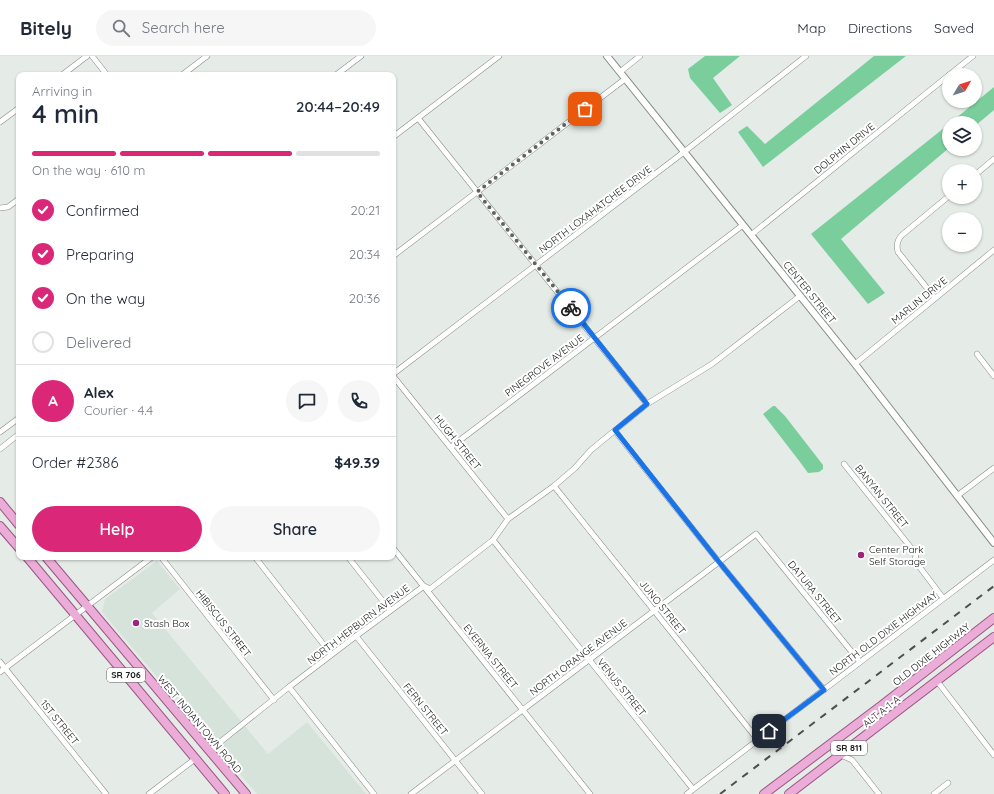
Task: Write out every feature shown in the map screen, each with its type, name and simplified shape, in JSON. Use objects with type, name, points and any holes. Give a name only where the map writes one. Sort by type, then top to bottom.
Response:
[{"type":"main road","points":[[0,502],[16,521]]},
{"type":"main road","points":[[0,526],[16,545]]},
{"type":"main road","name":"SR 706","points":[[30,560],[225,794]]},
{"type":"main road","name":"WEST INDIANTOWN ROAD","points":[[49,560],[246,794]]},
{"type":"main road","name":"OLD DIXIE HIGHWAY","points":[[881,706],[994,618]]},
{"type":"main road","name":"SR 811","points":[[937,681],[994,637]]},
{"type":"main road","name":"ALT A-1-A","points":[[789,794],[937,681]]},
{"type":"main road","name":"ALT A-1-A","points":[[764,794],[881,706]]},
{"type":"street","points":[[66,72],[87,56]]},
{"type":"street","points":[[92,56],[105,72]]},
{"type":"street","points":[[186,72],[207,56]]},
{"type":"street","points":[[340,72],[361,56]]},
{"type":"street","points":[[396,135],[499,56]]},
{"type":"street","name":"CENTER STREET","points":[[607,56],[855,364],[994,544]]},
{"type":"street","points":[[620,72],[640,56]]},
{"type":"street","name":"NORTH LOXAHATCHEE DRIVE","points":[[396,373],[684,152],[806,56]]},
{"type":"street","name":"DOLPHIN DRIVE","points":[[958,68],[973,56]]},
{"type":"street","points":[[396,254],[625,79]]},
{"type":"street","name":"DOLPHIN DRIVE","points":[[751,235],[942,81]]},
{"type":"street","points":[[0,122],[16,110]]},
{"type":"street","points":[[418,118],[647,404]]},
{"type":"street","points":[[982,169],[994,159]]},
{"type":"street","points":[[2,208],[8,207],[16,201]]},
{"type":"street","points":[[935,298],[898,252],[896,247],[899,238],[902,235],[942,202]]},
{"type":"street","name":"PINEGROVE AVENUE","points":[[451,448],[743,225]]},
{"type":"street","name":"MARLIN DRIVE","points":[[855,364],[994,250]]},
{"type":"street","name":"NORTH HEPBURN AVENUE","points":[[209,750],[331,654],[390,610],[424,586],[430,588],[493,540],[508,519],[554,486],[575,468],[591,450],[647,404],[712,364],[800,296]]},
{"type":"street","points":[[977,354],[994,376]]},
{"type":"street","name":"HUGH STREET","points":[[396,379],[508,519]]},
{"type":"street","points":[[0,432],[16,420]]},
{"type":"street","points":[[615,430],[719,562],[824,690]]},
{"type":"street","points":[[0,449],[16,436]]},
{"type":"street","name":"BANYAN STREET","points":[[844,464],[916,554],[915,560],[943,598]]},
{"type":"street","points":[[957,496],[994,468]]},
{"type":"street","name":"JUNO STREET","points":[[554,486],[758,740]]},
{"type":"street","name":"NORTH ORANGE AVENUE","points":[[412,794],[756,534]]},
{"type":"street","name":"DATURA STREET","points":[[756,534],[860,662]]},
{"type":"street","name":"VENUS STREET","points":[[493,540],[693,789]]},
{"type":"street","name":"EVERNIA STREET","points":[[396,552],[590,794]]},
{"type":"street","points":[[2,670],[148,560]]},
{"type":"street","name":"HIBISCUS STREET","points":[[162,560],[274,700]]},
{"type":"street","points":[[257,560],[331,654]]},
{"type":"street","points":[[350,560],[390,610]]},
{"type":"street","name":"NORTH OLD DIXIE HIGHWAY","points":[[687,794],[994,560]]},
{"type":"street","name":"FERN STREET","points":[[356,636],[482,794]]},
{"type":"street","name":"1ST STREET","points":[[0,662],[2,670],[106,794]]},
{"type":"street","points":[[937,681],[994,755]]},
{"type":"street","points":[[289,687],[374,794]]},
{"type":"street","points":[[836,739],[841,755],[852,760],[879,794]]},
{"type":"street","points":[[149,794],[195,759]]},
{"type":"street","points":[[934,794],[948,783]]},
{"type":"shaded area","points":[[705,56],[740,56],[713,78],[732,105],[720,113],[690,78],[688,69]]},
{"type":"shaded area","points":[[874,56],[906,56],[763,167],[738,132],[747,126],[765,144]]},
{"type":"shaded area","points":[[994,87],[994,110],[982,120],[982,116],[959,116],[968,108],[982,108],[982,97]]},
{"type":"shaded area","points":[[942,130],[942,154],[841,239],[885,293],[868,304],[811,234]]},
{"type":"shaded area","points":[[775,406],[785,416],[823,465],[823,469],[819,472],[808,473],[763,414]]},
{"type":"shaded area","points":[[157,561],[180,589],[152,613],[268,754],[307,722],[366,794],[257,794],[102,612],[105,599]]},
{"type":"railway","points":[[720,794],[994,586]]},
{"type":"way so far","points":[[571,308],[477,192],[585,109]]},
{"type":"place","name":"Center Park Self Storage","points":[[861,555]]},
{"type":"place","name":"Stash Box","points":[[136,623]]},
{"type":"route","points":[[571,308],[647,404],[615,430],[719,562],[824,690],[769,731]]}]
